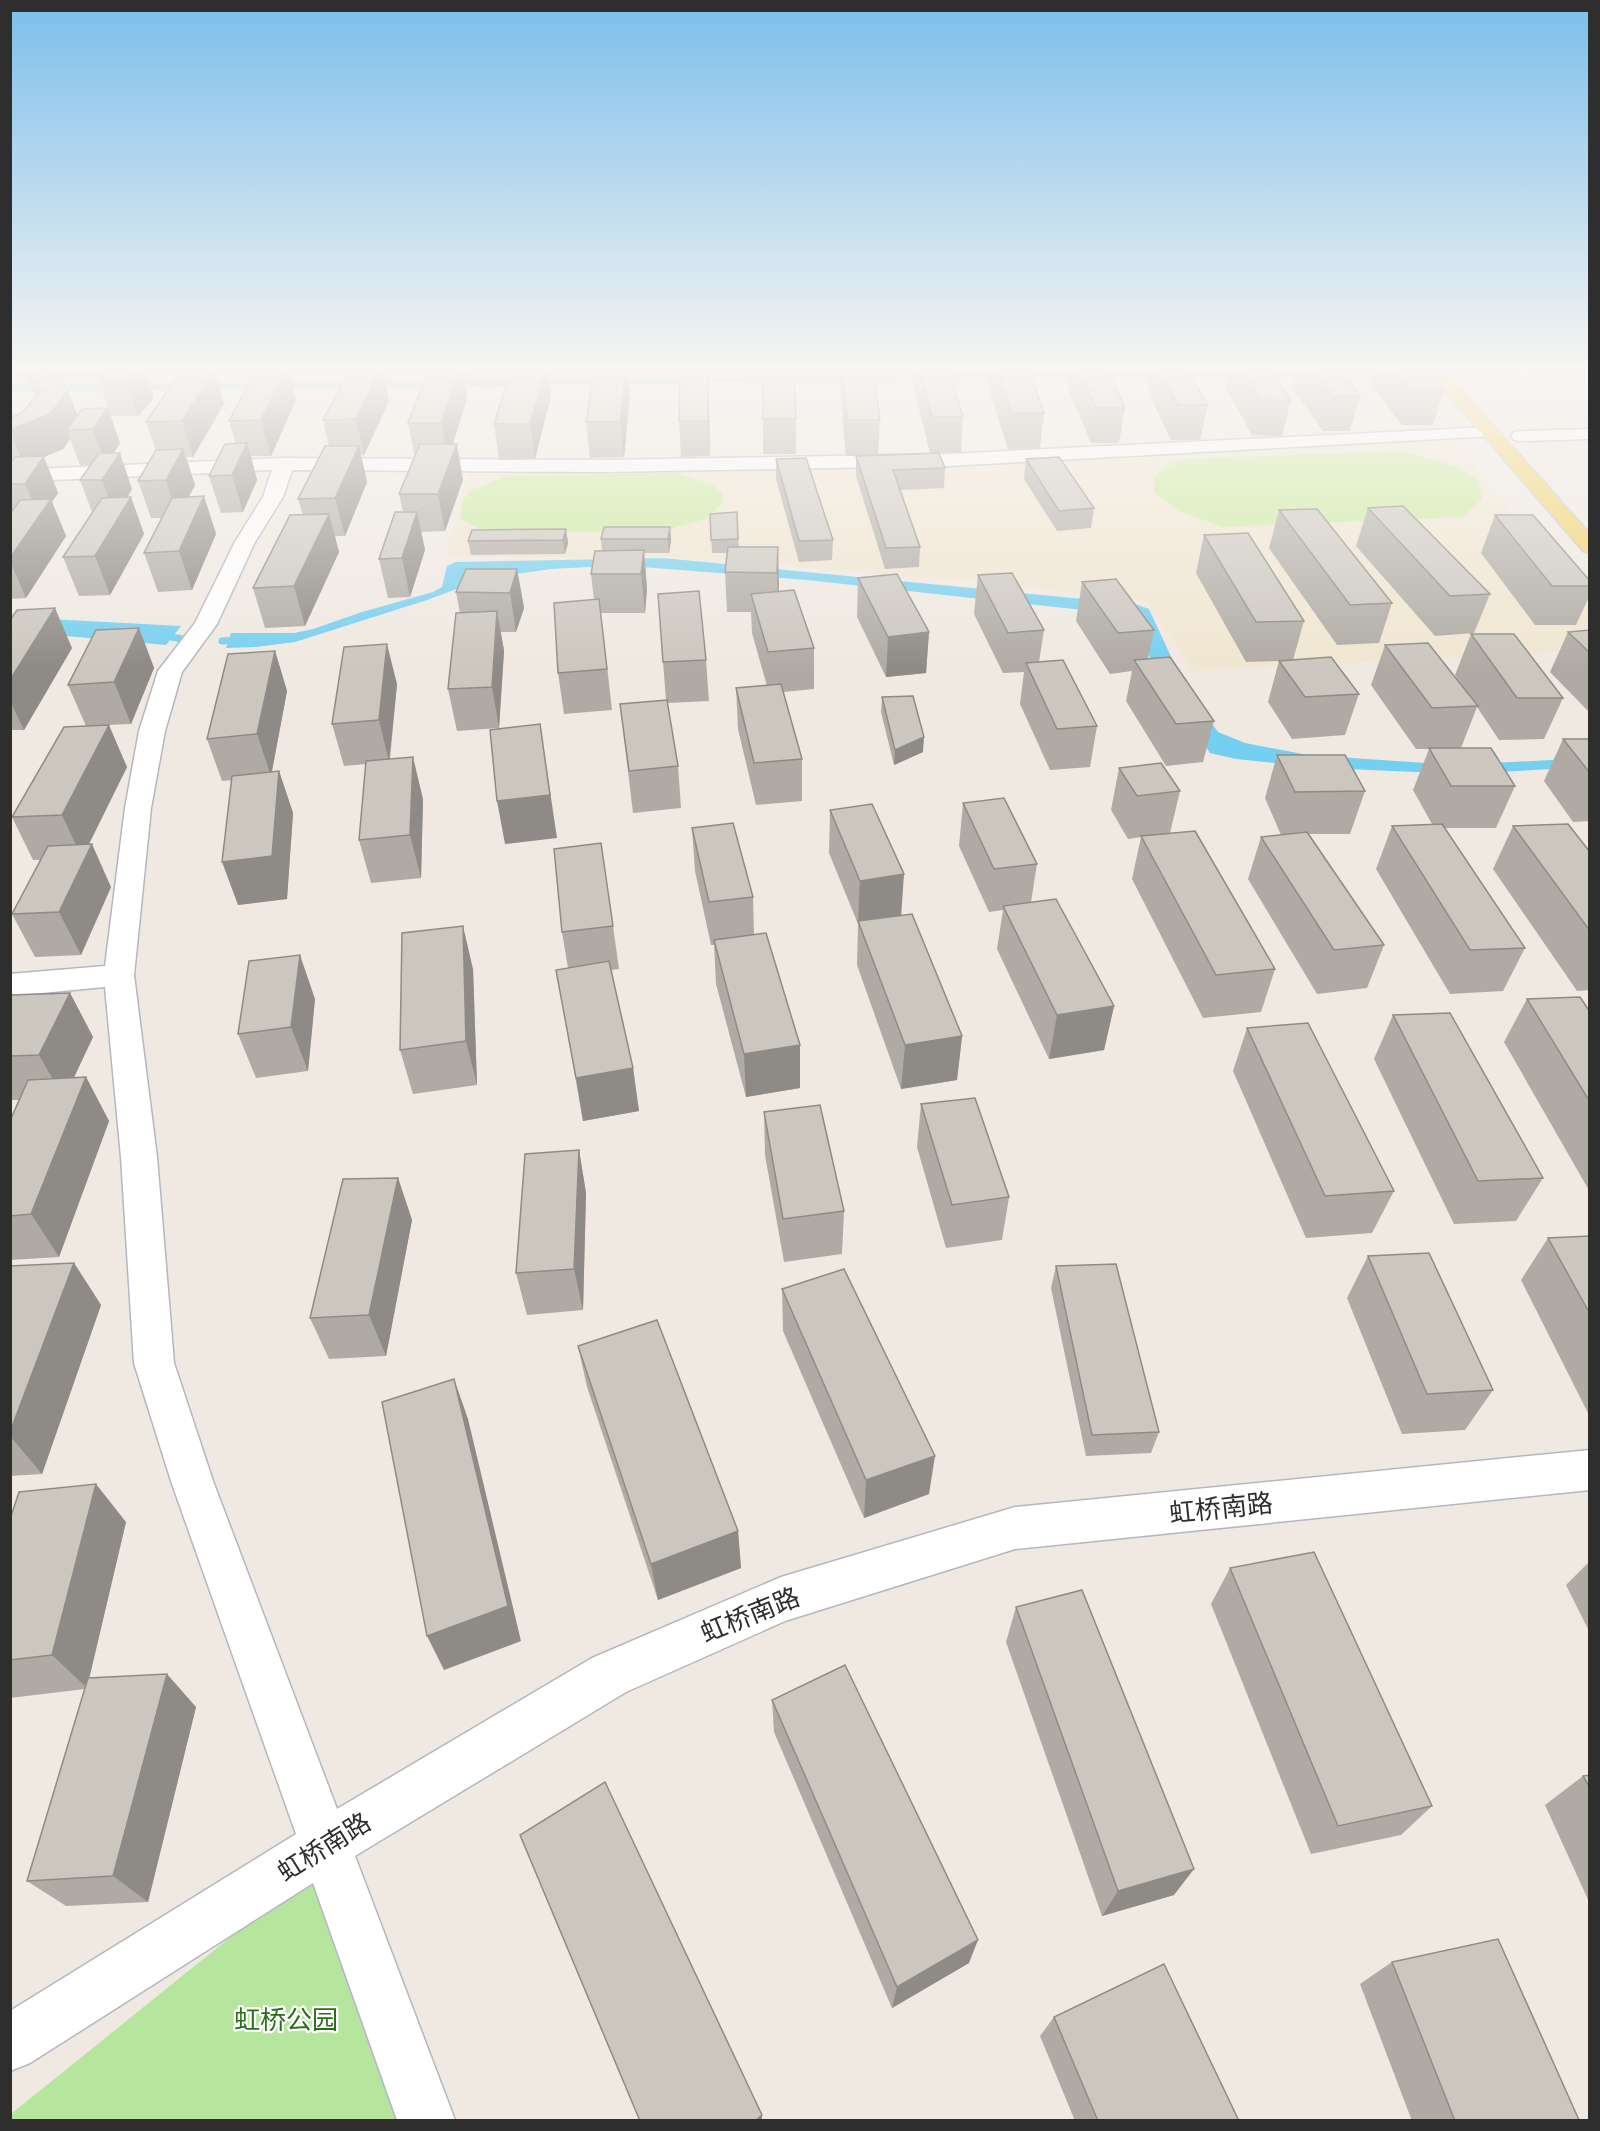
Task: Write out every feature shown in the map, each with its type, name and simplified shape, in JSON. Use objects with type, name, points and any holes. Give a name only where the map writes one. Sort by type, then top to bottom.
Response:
[{"type":"main road","points":[[1523,470],[1590,547]]},
{"type":"street","points":[[10,476],[137,470]]},
{"type":"street","points":[[282,470],[273,497],[245,542],[206,624],[170,671],[152,731],[138,808],[119,975],[138,1157],[154,1363],[192,1481],[426,2121]]},
{"type":"street","points":[[10,986],[119,975]]},
{"type":"street","name":"虹桥南路","points":[[10,2043],[324,1846],[609,1675],[781,1600],[1015,1528],[1590,1470]]},
{"type":"shaded area","points":[[470,470],[1478,470],[1589,608],[1589,650],[1193,671],[1146,601],[1005,584],[677,557],[458,557],[446,553]]},
{"type":"green space","points":[[1162,470],[1462,470],[1478,480],[1482,499],[1462,517],[1223,527],[1179,511],[1154,492],[1154,476]]},
{"type":"green space","points":[[676,473],[711,484],[722,493],[723,503],[705,519],[663,531],[487,533],[461,519],[461,504],[469,491],[507,476]]},
{"type":"green space","name":"虹桥公园","points":[[321,1864],[445,2120],[11,2120],[11,2114]]},
{"type":"water","points":[[663,558],[1135,604],[1149,609],[1186,689],[1218,732],[1245,743],[1308,755],[1455,765],[1589,758],[1589,767],[1462,774],[1324,768],[1236,759],[1210,753],[1157,671],[1138,633],[1102,612],[807,580],[642,567],[551,569],[486,578],[427,600],[295,642],[226,648],[231,633],[294,633],[433,592],[442,587],[447,566],[456,562]]},
{"type":"water","points":[[10,617],[181,626],[166,645],[11,631]]},
{"type":"building","points":[[10,470],[34,470],[25,484],[10,484]]},
{"type":"building","points":[[87,470],[108,470],[102,480],[80,480]]},
{"type":"building","points":[[144,470],[171,470],[166,480],[138,481]]},
{"type":"building","points":[[212,470],[234,470],[232,475],[209,476]]},
{"type":"building","points":[[313,470],[348,470],[335,498],[298,499]]},
{"type":"building","points":[[409,470],[447,470],[438,494],[399,494]]},
{"type":"building","points":[[779,470],[810,470],[833,540],[799,541]]},
{"type":"building","points":[[861,470],[893,470],[920,547],[886,548]]},
{"type":"building","points":[[1033,470],[1068,470],[1094,508],[1059,511]]},
{"type":"building","points":[[204,496],[179,551],[144,553],[172,498]]},
{"type":"building","points":[[131,497],[95,556],[63,557],[102,498]]},
{"type":"building","points":[[51,499],[10,558],[10,514],[20,500]]},
{"type":"building","points":[[1403,506],[1490,594],[1450,596],[1368,508]]},
{"type":"building","points":[[1317,509],[1392,603],[1350,605],[1279,510]]},
{"type":"building","points":[[395,512],[417,512],[402,558],[379,559]]},
{"type":"building","points":[[737,512],[738,539],[711,540],[710,514]]},
{"type":"building","points":[[329,514],[294,586],[253,588],[290,515]]},
{"type":"building","points":[[1495,515],[1533,515],[1590,581],[1590,586],[1552,586]]},
{"type":"building","points":[[604,527],[670,527],[668,539],[601,539]]},
{"type":"building","points":[[566,529],[563,540],[468,541],[472,530]]},
{"type":"building","points":[[1248,533],[1304,621],[1256,622],[1204,535]]},
{"type":"building","points":[[728,547],[778,547],[777,573],[725,572]]},
{"type":"building","points":[[644,550],[641,574],[591,574],[595,551]]},
{"type":"building","points":[[466,569],[517,569],[510,593],[456,592]]},
{"type":"building","points":[[1012,573],[1044,630],[1008,633],[978,575]]},
{"type":"building","points":[[897,574],[929,632],[888,637],[858,578]]},
{"type":"building","points":[[1116,579],[1154,630],[1118,633],[1082,582]]},
{"type":"building","points":[[794,590],[814,648],[768,652],[751,594]]},
{"type":"building","points":[[699,591],[706,660],[663,662],[658,594]]},
{"type":"building","points":[[599,599],[607,669],[558,673],[554,603]]},
{"type":"building","points":[[55,608],[10,680],[10,620],[17,610]]},
{"type":"building","points":[[497,611],[492,687],[448,689],[456,613]]},
{"type":"building","points":[[139,628],[114,682],[68,685],[96,630]]},
{"type":"building","points":[[1590,630],[1590,653],[1568,632]]},
{"type":"building","points":[[1471,634],[1514,634],[1563,698],[1517,698]]},
{"type":"building","points":[[1428,643],[1478,706],[1432,708],[1385,645]]},
{"type":"building","points":[[387,644],[379,720],[332,724],[344,647]]},
{"type":"building","points":[[275,651],[257,734],[207,739],[228,654]]},
{"type":"building","points":[[1170,657],[1214,721],[1176,724],[1134,660]]},
{"type":"building","points":[[1331,657],[1359,694],[1305,697],[1279,661]]},
{"type":"building","points":[[1063,660],[1097,726],[1057,729],[1026,663]]},
{"type":"building","points":[[781,684],[802,759],[754,763],[736,688]]},
{"type":"building","points":[[913,696],[924,737],[895,750],[882,697]]},
{"type":"building","points":[[667,700],[678,766],[629,771],[620,704]]},
{"type":"building","points":[[540,724],[550,795],[497,801],[490,730]]},
{"type":"building","points":[[109,725],[62,815],[12,817],[64,727]]},
{"type":"building","points":[[1563,739],[1590,739],[1590,773]]},
{"type":"building","points":[[1429,748],[1491,748],[1515,786],[1451,786]]},
{"type":"building","points":[[1277,755],[1345,755],[1365,791],[1295,792]]},
{"type":"building","points":[[413,757],[410,835],[359,840],[366,761]]},
{"type":"building","points":[[1161,763],[1180,791],[1137,796],[1119,768]]},
{"type":"building","points":[[279,771],[272,856],[222,862],[232,776]]},
{"type":"building","points":[[1004,798],[1037,864],[994,869],[963,803]]},
{"type":"building","points":[[872,804],[904,874],[860,881],[830,810]]},
{"type":"building","points":[[733,823],[753,897],[709,902],[692,828]]},
{"type":"building","points":[[1442,824],[1525,948],[1470,950],[1392,826]]},
{"type":"building","points":[[1568,824],[1590,852],[1590,931],[1513,826]]},
{"type":"building","points":[[1195,831],[1275,969],[1216,975],[1141,836]]},
{"type":"building","points":[[1307,832],[1384,945],[1334,950],[1261,837]]},
{"type":"building","points":[[601,843],[613,926],[562,932],[554,849]]},
{"type":"building","points":[[92,844],[59,912],[12,914],[48,846]]},
{"type":"building","points":[[1056,899],[1114,1006],[1057,1015],[1003,906]]},
{"type":"building","points":[[912,914],[962,1036],[905,1045],[858,921]]},
{"type":"building","points":[[463,926],[466,1041],[400,1050],[402,933]]},
{"type":"building","points":[[766,933],[800,1045],[744,1054],[714,940]]},
{"type":"building","points":[[300,955],[291,1027],[238,1034],[249,961]]},
{"type":"building","points":[[609,961],[633,1068],[576,1078],[556,970]]},
{"type":"building","points":[[70,993],[39,1055],[10,1056],[10,995]]},
{"type":"building","points":[[1580,997],[1590,1012],[1590,1102],[1527,999]]},
{"type":"building","points":[[1450,1013],[1543,1178],[1478,1181],[1393,1015]]},
{"type":"building","points":[[1308,1023],[1394,1191],[1325,1196],[1247,1028]]},
{"type":"building","points":[[86,1077],[31,1214],[10,1216],[10,1121],[28,1080]]},
{"type":"building","points":[[975,1098],[1009,1197],[952,1205],[921,1104]]},
{"type":"building","points":[[820,1105],[844,1211],[783,1219],[764,1112]]},
{"type":"building","points":[[579,1150],[574,1269],[516,1273],[525,1154]]},
{"type":"building","points":[[398,1178],[369,1315],[310,1318],[343,1179]]},
{"type":"building","points":[[1590,1236],[1590,1314],[1548,1238]]},
{"type":"building","points":[[1429,1253],[1493,1390],[1427,1394],[1368,1256]]},
{"type":"building","points":[[74,1263],[10,1432],[10,1266]]},
{"type":"building","points":[[1116,1264],[1159,1432],[1092,1435],[1056,1266]]},
{"type":"building","points":[[844,1269],[935,1456],[866,1480],[782,1289]]},
{"type":"building","points":[[657,1320],[738,1531],[651,1564],[578,1346]]},
{"type":"building","points":[[454,1379],[508,1606],[427,1636],[382,1402]]},
{"type":"building","points":[[96,1484],[52,1655],[10,1660],[10,1519],[19,1492]]},
{"type":"building","points":[[1314,1552],[1432,1806],[1338,1826],[1230,1568]]},
{"type":"building","points":[[1082,1590],[1194,1869],[1118,1891],[1016,1607]]},
{"type":"building","points":[[845,1665],[978,1940],[897,1987],[772,1700]]},
{"type":"building","points":[[167,1674],[113,1876],[27,1881],[88,1678]]},
{"type":"building","points":[[1590,1775],[1590,1788],[1583,1776]]},
{"type":"building","points":[[605,1782],[762,2115],[755,2121],[640,2121],[520,1835]]},
{"type":"building","points":[[1498,1939],[1579,2120],[1455,2121],[1392,1962]]},
{"type":"building","points":[[1164,1964],[1239,2121],[1098,2121],[1054,2017]]},
{"type":"waterway","points":[[161,635],[182,639]]},
{"type":"waterway","points":[[222,641],[240,640]]}]
